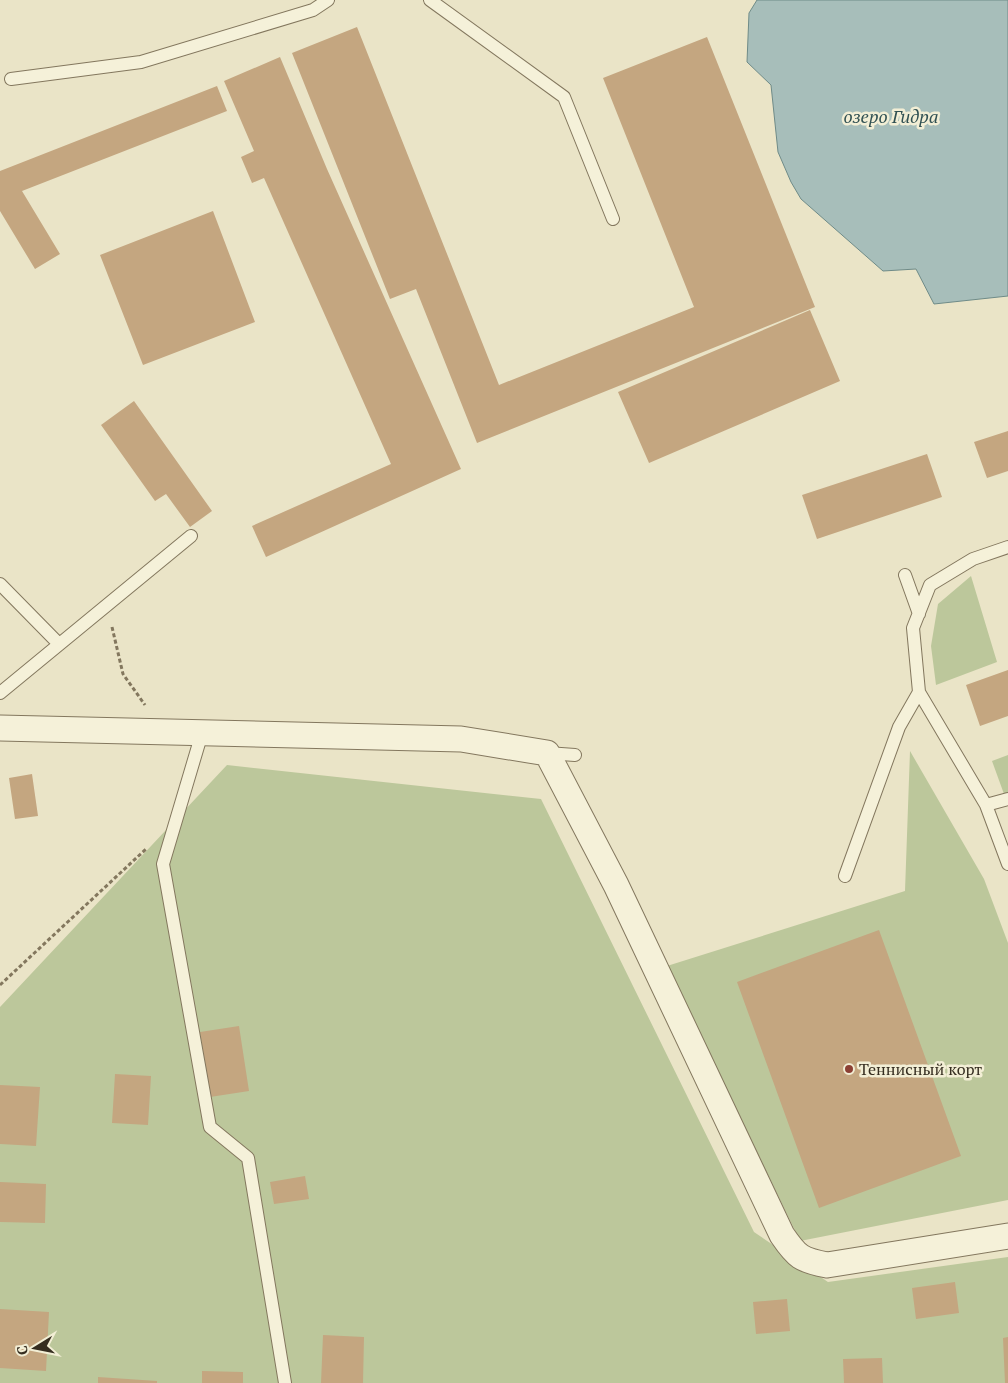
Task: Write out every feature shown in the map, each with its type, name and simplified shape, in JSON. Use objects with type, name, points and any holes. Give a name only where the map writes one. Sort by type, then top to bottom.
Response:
[{"type":"street","points":[[0,728],[461,739],[547,753],[616,885],[782,1235],[795,1255],[816,1266],[1008,1236]]},
{"type":"lane","points":[[11,79],[141,62],[314,10],[328,0]]},
{"type":"lane","points":[[430,0],[564,97],[613,220]]},
{"type":"lane","points":[[0,693],[191,536]]},
{"type":"lane","points":[[1008,547],[973,559],[930,585],[913,628],[919,692],[986,805],[1008,864]]},
{"type":"lane","points":[[905,575],[919,614]]},
{"type":"lane","points":[[0,584],[59,644]]},
{"type":"lane","points":[[845,876],[899,727],[919,692]]},
{"type":"lane","points":[[202,733],[163,864],[210,1127],[248,1158],[285,1383]]},
{"type":"lane","points":[[547,753],[575,755]]},
{"type":"lane","points":[[986,805],[1008,799]]},
{"type":"path","points":[[116,598],[112,627],[122,674],[150,712]]},
{"type":"path","points":[[0,984],[146,850],[148,841]]},
{"type":"green space","points":[[971,576],[997,662],[936,685],[931,646],[938,604]]},
{"type":"green space","points":[[910,751],[984,879],[1008,943],[1008,1200],[800,1241],[667,966],[905,891]]},
{"type":"green space","points":[[1008,755],[1008,805],[992,761]]},
{"type":"green space","points":[[227,765],[541,799],[754,1232],[828,1282],[1008,1257],[1008,1383],[0,1383],[0,1007]]},
{"type":"water","name":"озеро Гидра","points":[[757,0],[1008,0],[1008,296],[934,304],[916,269],[883,271],[801,199],[791,182],[778,152],[771,85],[747,62],[749,13]]},
{"type":"building","points":[[357,27],[499,385],[694,307],[603,78],[707,37],[815,307],[477,443],[416,289],[390,299],[292,53]]},
{"type":"building","points":[[280,57],[327,169],[461,469],[266,557],[252,526],[391,464],[264,178],[252,183],[241,157],[254,151],[224,81]]},
{"type":"building","points":[[217,86],[227,111],[22,191],[60,254],[35,269],[0,211],[0,171]]},
{"type":"building","points":[[213,211],[255,322],[143,365],[100,255]]},
{"type":"building","points":[[810,310],[840,381],[649,463],[618,392]]},
{"type":"building","points":[[134,401],[212,511],[190,527],[166,494],[155,501],[101,425]]},
{"type":"building","points":[[1008,431],[1008,471],[987,478],[974,442]]},
{"type":"building","points":[[927,454],[942,497],[817,539],[802,495]]},
{"type":"building","points":[[1008,670],[1008,716],[980,726],[966,685]]},
{"type":"building","points":[[32,774],[38,816],[15,819],[9,778]]},
{"type":"building","name":"Теннисный корт","points":[[879,930],[961,1156],[819,1208],[737,982]]},
{"type":"building","points":[[239,1026],[249,1091],[210,1097],[200,1032]]},
{"type":"building","points":[[115,1074],[151,1076],[148,1125],[112,1123]]},
{"type":"building","points":[[0,1085],[40,1087],[36,1146],[0,1144]]},
{"type":"building","points":[[305,1176],[309,1199],[274,1204],[270,1182]]},
{"type":"building","points":[[0,1182],[46,1184],[45,1223],[0,1222]]},
{"type":"building","points":[[955,1282],[959,1313],[916,1319],[912,1288]]},
{"type":"building","points":[[787,1299],[790,1331],[756,1334],[753,1302]]},
{"type":"building","points":[[0,1309],[49,1312],[46,1371],[0,1368]]},
{"type":"building","points":[[323,1335],[364,1337],[363,1383],[321,1383]]},
{"type":"building","points":[[1008,1337],[1008,1383],[1005,1383],[1003,1338]]},
{"type":"building","points":[[882,1358],[883,1383],[844,1383],[843,1359]]},
{"type":"building","points":[[202,1371],[243,1372],[243,1383],[202,1383]]},
{"type":"building","points":[[98,1377],[157,1381],[157,1383],[98,1383]]},
{"type":"place","name":"Теннисный корт","points":[[849,1069]]}]
